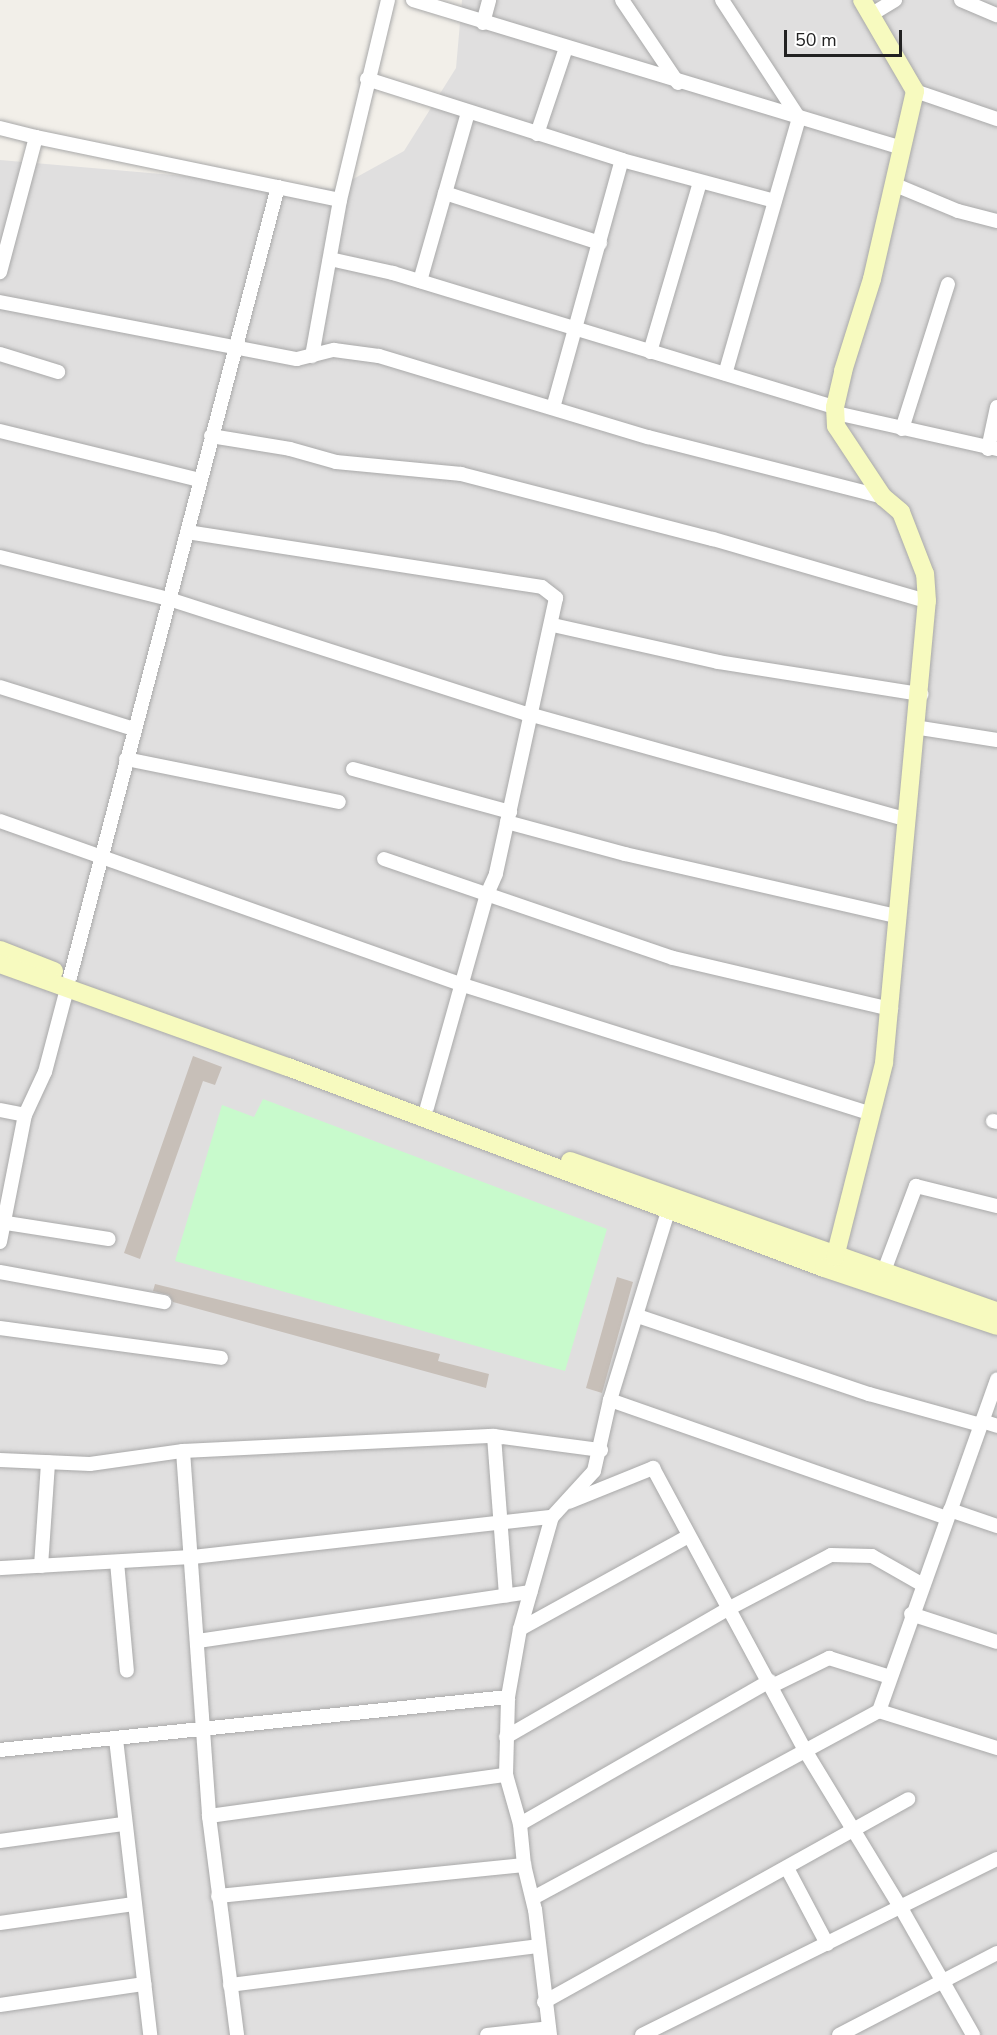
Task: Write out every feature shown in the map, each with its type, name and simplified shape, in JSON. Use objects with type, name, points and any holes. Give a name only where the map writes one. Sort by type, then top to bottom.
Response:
[{"type":"main road","points":[[835,1257],[884,1063],[891,1009],[895,916],[907,820],[915,727],[921,694],[927,602],[925,574],[901,512],[883,497],[836,426],[836,410],[894,184],[915,92],[867,7]]},
{"type":"main road","points":[[0,951],[68,983],[668,1212],[997,1326]]},
{"type":"main road","points":[[0,964],[68,983],[427,1108],[835,1257],[884,1271],[997,1311]]},
{"type":"street","points":[[312,356],[340,200],[367,79],[388,0]]},
{"type":"street","points":[[413,0],[902,148]]},
{"type":"street","points":[[483,23],[489,0]]},
{"type":"street","points":[[622,0],[678,82]]},
{"type":"street","points":[[722,0],[799,118],[725,374]]},
{"type":"street","points":[[867,7],[895,0]]},
{"type":"street","points":[[961,0],[997,15]]},
{"type":"street","points":[[537,134],[566,48]]},
{"type":"street","points":[[367,79],[468,113],[622,160],[775,201]]},
{"type":"street","points":[[915,92],[997,119]]},
{"type":"street","points":[[420,281],[468,113]]},
{"type":"street","points":[[0,128],[340,200]]},
{"type":"street","points":[[0,272],[36,137]]},
{"type":"street","points":[[553,408],[577,330],[622,160]]},
{"type":"street","points":[[650,352],[700,182]]},
{"type":"street","points":[[894,184],[958,211],[997,221]]},
{"type":"street","points":[[0,1242],[2,1222],[25,1115],[45,1072],[134,729],[172,600],[211,436],[278,187]]},
{"type":"street","points":[[445,193],[600,243]]},
{"type":"street","points":[[330,260],[420,281],[902,429],[992,449],[997,407]]},
{"type":"street","points":[[902,429],[948,284]]},
{"type":"street","points":[[0,302],[297,359],[334,350],[380,356],[553,408],[883,497]]},
{"type":"street","points":[[0,354],[58,372]]},
{"type":"street","points":[[0,430],[200,480]]},
{"type":"street","points":[[211,436],[290,448],[336,462],[460,474],[713,539],[927,602]]},
{"type":"street","points":[[187,532],[542,587],[556,598],[553,625],[496,874],[487,894],[427,1108]]},
{"type":"street","points":[[0,557],[172,600],[532,716],[907,820]]},
{"type":"street","points":[[553,625],[718,662],[921,694]]},
{"type":"street","points":[[0,687],[134,729]]},
{"type":"street","points":[[915,727],[997,740]]},
{"type":"street","points":[[126,759],[339,802]]},
{"type":"street","points":[[352,769],[625,855],[895,916]]},
{"type":"street","points":[[0,821],[463,985],[871,1114]]},
{"type":"street","points":[[384,859],[673,958],[891,1009]]},
{"type":"street","points":[[0,1110],[25,1115]]},
{"type":"street","points":[[884,1271],[916,1186],[997,1206]]},
{"type":"street","points":[[487,2035],[549,2031],[543,2002],[539,1946],[532,1898],[524,1865],[520,1824],[506,1775],[508,1697],[520,1629],[552,1517],[594,1471],[601,1450],[610,1400],[638,1316],[668,1212]]},
{"type":"street","points":[[2,1222],[109,1239]]},
{"type":"street","points":[[0,1272],[164,1302]]},
{"type":"street","points":[[638,1316],[869,1394],[997,1426]]},
{"type":"street","points":[[0,1328],[221,1358]]},
{"type":"street","points":[[532,1898],[879,1711],[997,1379]]},
{"type":"street","points":[[610,1400],[949,1514],[997,1526]]},
{"type":"street","points":[[0,1460],[90,1464],[183,1451],[494,1436],[601,1450]]},
{"type":"street","points":[[494,1436],[506,1596]]},
{"type":"street","points":[[183,1451],[193,1557],[209,1816],[237,2035]]},
{"type":"street","points":[[41,1566],[48,1462]]},
{"type":"street","points":[[566,1503],[653,1468],[687,1536],[771,1684],[806,1752],[944,1980],[973,2035]]},
{"type":"street","points":[[0,1568],[193,1557],[552,1517]]},
{"type":"street","points":[[520,1629],[687,1536]]},
{"type":"street","points":[[506,1737],[728,1608],[831,1555],[872,1556],[923,1585]]},
{"type":"street","points":[[117,1562],[127,1671]]},
{"type":"street","points":[[198,1641],[531,1592]]},
{"type":"street","points":[[912,1614],[997,1642]]},
{"type":"street","points":[[520,1824],[771,1684],[829,1658],[890,1677]]},
{"type":"street","points":[[0,1750],[508,1697]]},
{"type":"street","points":[[879,1711],[997,1748]]},
{"type":"street","points":[[116,1739],[123,1824],[150,2035]]},
{"type":"street","points":[[209,1816],[506,1775]]},
{"type":"street","points":[[543,2002],[853,1832],[908,1799]]},
{"type":"street","points":[[0,1841],[123,1824]]},
{"type":"street","points":[[642,2035],[997,1859]]},
{"type":"street","points":[[218,1896],[524,1865]]},
{"type":"street","points":[[787,1868],[827,1944]]},
{"type":"street","points":[[0,1923],[134,1904]]},
{"type":"street","points":[[230,1985],[539,1946]]},
{"type":"street","points":[[839,2035],[997,1953]]},
{"type":"street","points":[[0,2005],[144,1984]]},
{"type":"shaded area","points":[[462,0],[997,0],[997,2035],[0,2035],[0,160],[335,189],[404,151],[456,68]]},
{"type":"green space","points":[[263,1099],[607,1229],[565,1371],[175,1261],[222,1105],[254,1117]]},
{"type":"building","points":[[193,1056],[222,1067],[215,1085],[203,1081],[140,1259],[124,1253]]},
{"type":"building","points":[[617,1277],[633,1282],[602,1393],[586,1388]]},
{"type":"building","points":[[155,1284],[440,1354],[438,1361],[489,1374],[486,1388],[173,1302],[169,1295],[153,1291]]}]
